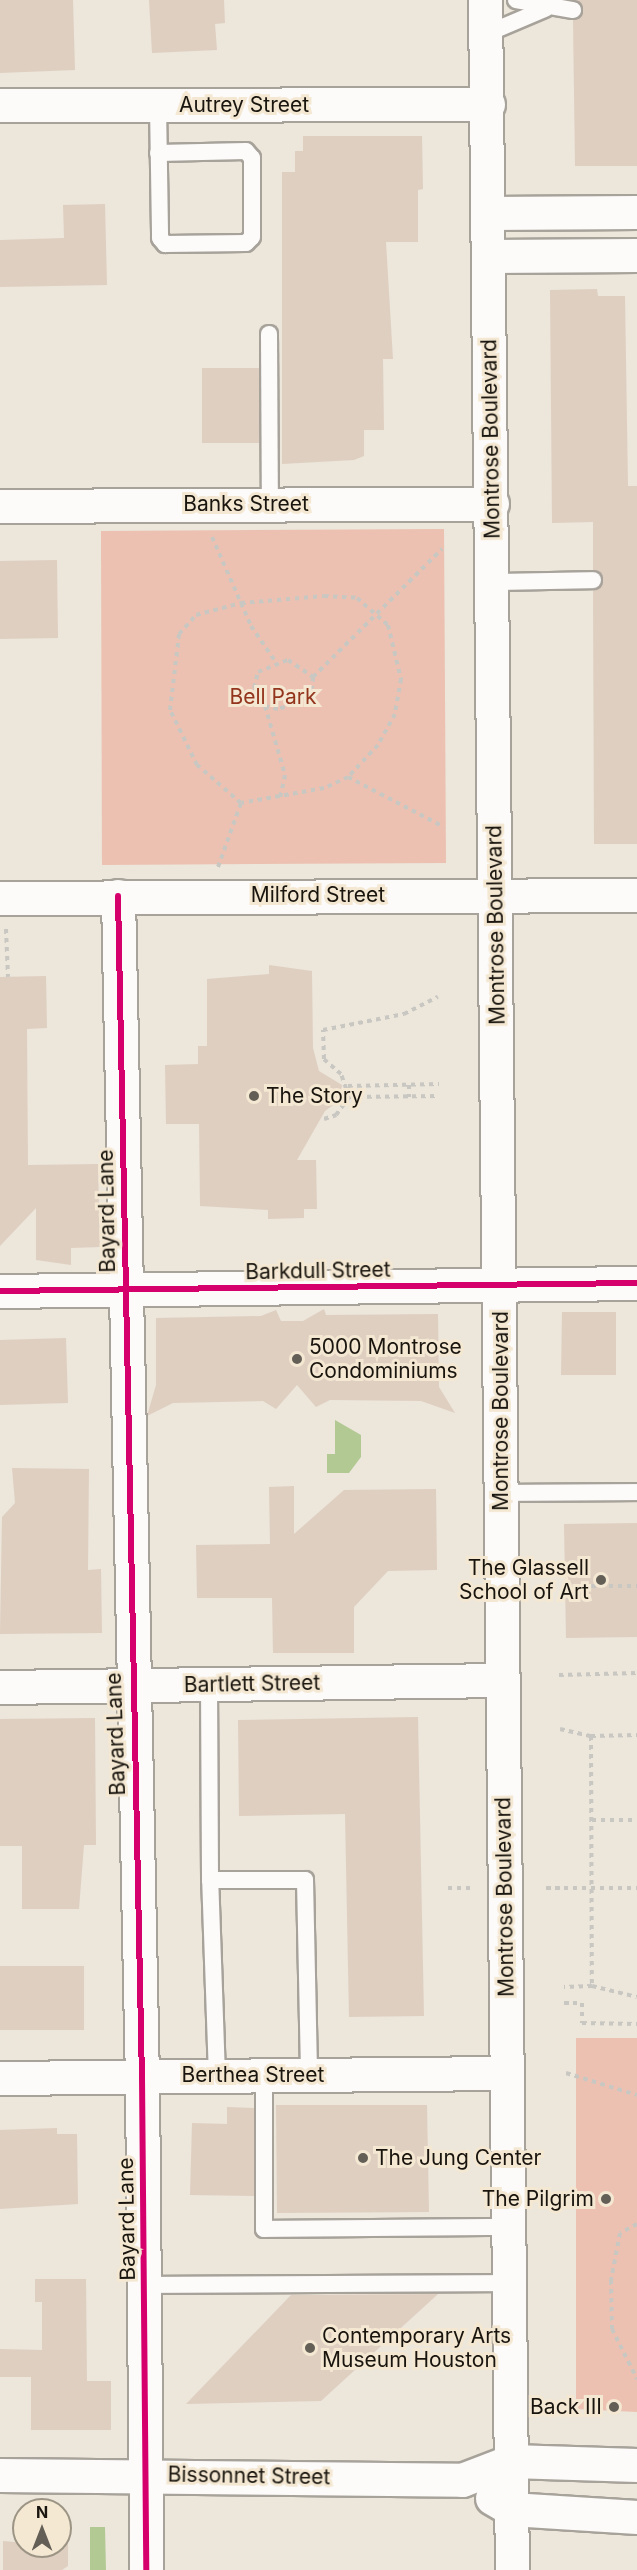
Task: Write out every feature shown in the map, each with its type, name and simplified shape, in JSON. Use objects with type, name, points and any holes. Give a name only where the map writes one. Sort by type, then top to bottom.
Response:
[{"type":"street","name":"Montrose Boulevard","points":[[485,0],[488,104],[512,2570]]},
{"type":"street","name":"Autrey Street","points":[[0,105],[488,104]]},
{"type":"street","points":[[489,213],[637,212]]},
{"type":"street","points":[[489,256],[637,255]]},
{"type":"street","name":"Banks Street","points":[[0,506],[492,503]]},
{"type":"street","name":"Milford Street","points":[[3,898],[209,895],[637,895]]},
{"type":"street","name":"Bayard Lane","points":[[118,896],[131,1685],[142,2077],[146,2570]]},
{"type":"street","name":"Barkdull Street","points":[[0,1291],[637,1283]]},
{"type":"street","name":"Bartlett Street","points":[[0,1687],[503,1680]]},
{"type":"street","name":"Berthea Street","points":[[0,2078],[507,2073]]},
{"type":"street","name":"Bissonnet Street","points":[[0,2475],[462,2480],[510,2461],[637,2465]]},
{"type":"street","points":[[462,2480],[510,2509],[637,2517]]},
{"type":"lane","points":[[516,0],[544,9],[573,10]]},
{"type":"lane","points":[[486,34],[544,9]]},
{"type":"lane","points":[[158,105],[158,153],[160,238],[165,244],[246,243],[252,237],[252,158],[246,152],[158,153]]},
{"type":"lane","points":[[269,334],[270,504]]},
{"type":"lane","points":[[493,582],[593,580]]},
{"type":"lane","points":[[501,1493],[637,1492]]},
{"type":"lane","points":[[209,1684],[210,1880],[217,2076]]},
{"type":"lane","points":[[210,1880],[305,1880],[309,2075]]},
{"type":"lane","points":[[264,2075],[264,2229],[509,2227]]},
{"type":"lane","points":[[145,2285],[509,2283]]},
{"type":"path","points":[[265,706],[278,709],[302,702],[313,677],[442,549]]},
{"type":"path","points":[[227,573],[251,626],[275,662]]},
{"type":"path","points":[[324,596],[357,598],[378,613],[388,625],[401,679],[397,703],[378,745],[348,777],[280,798],[241,803],[197,765],[170,710],[180,634],[196,615],[241,603],[324,596]]},
{"type":"path","points":[[280,798],[285,775],[265,706],[254,688],[258,672],[275,662],[295,663],[313,677]]},
{"type":"path","points":[[348,777],[444,827]]},
{"type":"path","points":[[209,895],[241,803]]},
{"type":"path","points":[[3,898],[8,977]]},
{"type":"path","points":[[324,1119],[336,1115],[349,1097],[348,1086],[324,1059],[323,1030],[421,1009],[438,997]]},
{"type":"path","points":[[348,1086],[439,1084]]},
{"type":"path","points":[[409,1085],[409,1097]]},
{"type":"path","points":[[383,1086],[383,1097]]},
{"type":"path","points":[[349,1097],[439,1096]]},
{"type":"path","points":[[591,1586],[637,1586]]},
{"type":"path","points":[[559,1675],[637,1673]]},
{"type":"path","points":[[560,1729],[591,1736],[637,1736]]},
{"type":"path","points":[[591,1736],[592,1986]]},
{"type":"path","points":[[592,1820],[637,1820]]},
{"type":"path","points":[[546,1887],[637,1888]]},
{"type":"path","points":[[448,1888],[477,1888]]},
{"type":"path","points":[[564,1987],[592,1986],[637,1997]]},
{"type":"path","points":[[564,2003],[582,2003],[582,2023],[637,2024]]},
{"type":"path","points":[[566,2073],[637,2095]]},
{"type":"path","points":[[637,2223],[620,2233],[611,2280],[612,2329],[637,2379]]},
{"type":"green space","name":"Bell Park","points":[[444,529],[446,863],[102,865],[101,531]]},
{"type":"green space","points":[[576,2038],[637,2038],[637,2412],[576,2409]]},
{"type":"shaded area","points":[[335,1420],[361,1435],[361,1457],[349,1473],[327,1473],[327,1454],[335,1454]]},
{"type":"shaded area","points":[[90,2527],[105,2527],[106,2570],[90,2570]]},
{"type":"building","points":[[0,0],[73,0],[75,70],[0,73]]},
{"type":"building","points":[[149,0],[224,0],[225,23],[215,24],[217,50],[152,53]]},
{"type":"building","points":[[576,0],[637,0],[637,166],[575,166],[573,20],[583,11]]},
{"type":"building","points":[[303,136],[422,136],[423,189],[418,190],[418,242],[386,242],[393,359],[383,359],[384,430],[364,430],[364,456],[354,460],[282,464],[282,172],[295,172],[295,151],[303,151]]},
{"type":"building","points":[[105,204],[107,285],[0,287],[0,240],[64,238],[63,205]]},
{"type":"building","points":[[597,289],[598,296],[625,296],[628,486],[637,486],[637,844],[594,844],[593,591],[603,579],[593,570],[593,522],[552,523],[550,290]]},
{"type":"building","points":[[202,368],[259,368],[259,443],[202,443]]},
{"type":"building","points":[[57,560],[58,638],[0,639],[0,561]]},
{"type":"building","name":"The Story","points":[[269,965],[312,971],[313,1048],[319,1071],[342,1085],[340,1100],[325,1111],[297,1160],[316,1160],[317,1209],[304,1209],[304,1218],[268,1219],[268,1210],[200,1206],[199,1124],[166,1124],[165,1065],[198,1064],[198,1046],[207,1046],[207,979],[269,974]]},
{"type":"building","points":[[46,976],[47,1028],[27,1029],[28,1165],[98,1164],[100,1247],[71,1248],[71,1265],[36,1260],[36,1208],[0,1246],[0,977]]},
{"type":"building","name":"5000 Montrose Condominiums","points":[[324,1309],[326,1315],[438,1314],[439,1387],[455,1413],[421,1401],[330,1400],[316,1407],[297,1385],[276,1409],[263,1401],[173,1403],[147,1416],[156,1385],[156,1318],[261,1316],[276,1310],[281,1321],[303,1321]]},
{"type":"building","points":[[562,1312],[616,1312],[616,1375],[561,1375]]},
{"type":"building","points":[[66,1338],[68,1403],[0,1405],[0,1340]]},
{"type":"building","points":[[12,1468],[89,1469],[88,1570],[101,1569],[102,1633],[0,1634],[2,1517],[15,1503]]},
{"type":"building","points":[[294,1486],[294,1534],[344,1490],[436,1489],[437,1570],[388,1571],[354,1607],[354,1653],[273,1653],[272,1598],[197,1598],[196,1545],[270,1544],[269,1487]]},
{"type":"building","name":"The Glassell School of Art","points":[[637,1523],[637,1637],[566,1638],[564,1524]]},
{"type":"building","points":[[418,1717],[424,2016],[349,2017],[345,1814],[239,1816],[238,1720]]},
{"type":"building","points":[[95,1718],[96,1845],[84,1845],[79,1909],[22,1909],[22,1846],[0,1846],[0,1719]]},
{"type":"building","points":[[0,1966],[84,1966],[84,2030],[0,2030]]},
{"type":"building","name":"The Jung Center","points":[[276,2105],[427,2105],[429,2212],[277,2213]]},
{"type":"building","points":[[227,2107],[254,2108],[254,2196],[190,2195],[192,2123],[227,2124]]},
{"type":"building","points":[[57,2128],[57,2134],[77,2134],[78,2204],[0,2209],[0,2130]]},
{"type":"building","points":[[35,2279],[86,2279],[87,2381],[111,2381],[111,2430],[31,2430],[31,2377],[0,2377],[0,2349],[42,2350],[42,2302],[35,2302]]},
{"type":"building","name":"Contemporary Arts Museum Houston","points":[[438,2294],[321,2401],[186,2404],[291,2295]]},
{"type":"building","points":[[3,2541],[12,2542],[12,2558],[68,2558],[68,2566],[62,2570],[3,2570]]},
{"type":"cycle path","points":[[118,896],[142,2077],[146,2570]]},
{"type":"cycle path","points":[[0,1291],[637,1283]]},
{"type":"place","name":"The Story","points":[[254,1096]]},
{"type":"place","name":"5000 Montrose Condominiums","points":[[297,1359]]},
{"type":"place","name":"The Glassell School of Art","points":[[601,1580]]},
{"type":"place","name":"The Jung Center","points":[[363,2158]]},
{"type":"place","name":"The Pilgrim","points":[[606,2199]]},
{"type":"place","name":"Contemporary Arts Museum Houston","points":[[310,2348]]},
{"type":"place","name":"Back III","points":[[614,2407]]}]
